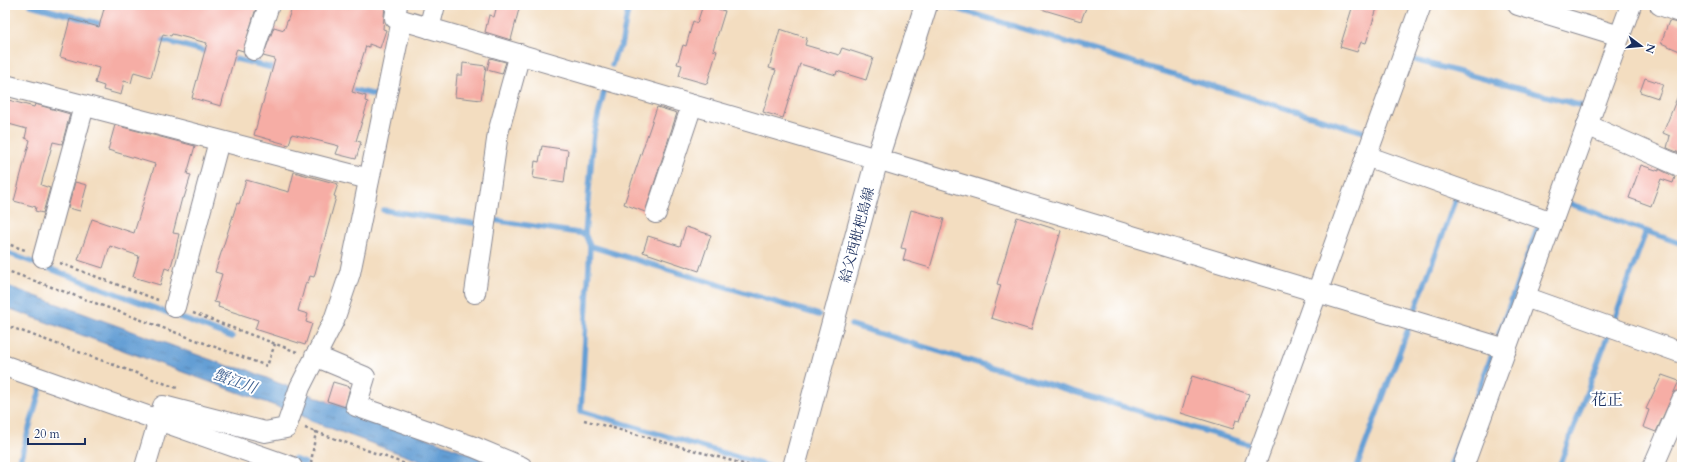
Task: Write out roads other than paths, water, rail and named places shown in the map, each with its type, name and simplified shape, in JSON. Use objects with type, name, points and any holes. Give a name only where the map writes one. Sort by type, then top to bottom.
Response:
[{"type":"main road","name":"給父西枇杷島線","points":[[794,467],[877,159],[926,5]]},
{"type":"street","points":[[254,50],[269,5]]},
{"type":"street","points":[[430,28],[435,5]]},
{"type":"street","points":[[1254,467],[1421,5]]},
{"type":"street","points":[[1518,5],[1620,36]]},
{"type":"street","points":[[1463,467],[1631,5]]},
{"type":"street","points":[[1660,5],[1682,13]]},
{"type":"street","points":[[145,467],[163,406],[265,432],[286,428],[300,387],[334,320],[350,273],[399,12],[430,28],[877,159],[1506,348]]},
{"type":"street","points":[[475,293],[498,133],[520,54]]},
{"type":"street","points":[[5,85],[219,141],[369,178]]},
{"type":"street","points":[[656,213],[692,105]]},
{"type":"street","points":[[43,257],[84,106]]},
{"type":"street","points":[[1588,125],[1682,168]]},
{"type":"street","points":[[175,307],[219,141]]},
{"type":"street","points":[[1366,156],[1552,222]]},
{"type":"street","points":[[1525,297],[1682,353]]},
{"type":"street","points":[[315,356],[365,376],[356,406],[474,446],[522,467]]},
{"type":"street","points":[[5,366],[292,467]]},
{"type":"street","points":[[1653,467],[1682,400]]},
{"type":"water","name":"蟹江川","points":[[5,285],[228,366],[248,370],[278,383],[473,455],[499,467],[436,467],[311,421],[303,416],[5,307]]},
{"type":"waterway","points":[[31,5],[105,25]]},
{"type":"waterway","points":[[612,65],[616,53],[621,46],[629,5]]},
{"type":"waterway","points":[[944,5],[1364,132]]},
{"type":"waterway","points":[[154,38],[212,53]]},
{"type":"waterway","points":[[228,57],[280,70]]},
{"type":"waterway","points":[[1408,58],[1586,107]]},
{"type":"waterway","points":[[346,88],[375,95]]},
{"type":"waterway","points":[[585,234],[594,132],[605,88]]},
{"type":"waterway","points":[[1415,310],[1457,195]]},
{"type":"waterway","points":[[1568,203],[1682,244]]},
{"type":"waterway","points":[[383,210],[478,224]]},
{"type":"waterway","points":[[493,220],[585,234],[590,246],[819,315]]},
{"type":"waterway","points":[[1499,334],[1539,224],[1536,223]]},
{"type":"waterway","points":[[1614,321],[1646,231]]},
{"type":"waterway","points":[[590,246],[581,411],[770,467]]},
{"type":"waterway","points":[[5,252],[232,337]]},
{"type":"waterway","points":[[851,325],[1248,444]]},
{"type":"waterway","points":[[1357,467],[1408,329]]},
{"type":"waterway","points":[[1559,467],[1608,335]]},
{"type":"waterway","points":[[1450,467],[1491,357]]},
{"type":"waterway","points":[[18,467],[41,387]]},
{"type":"waterway","points":[[294,459],[305,463]]},
{"type":"district","name":"花正","points":[[1607,400]]}]
